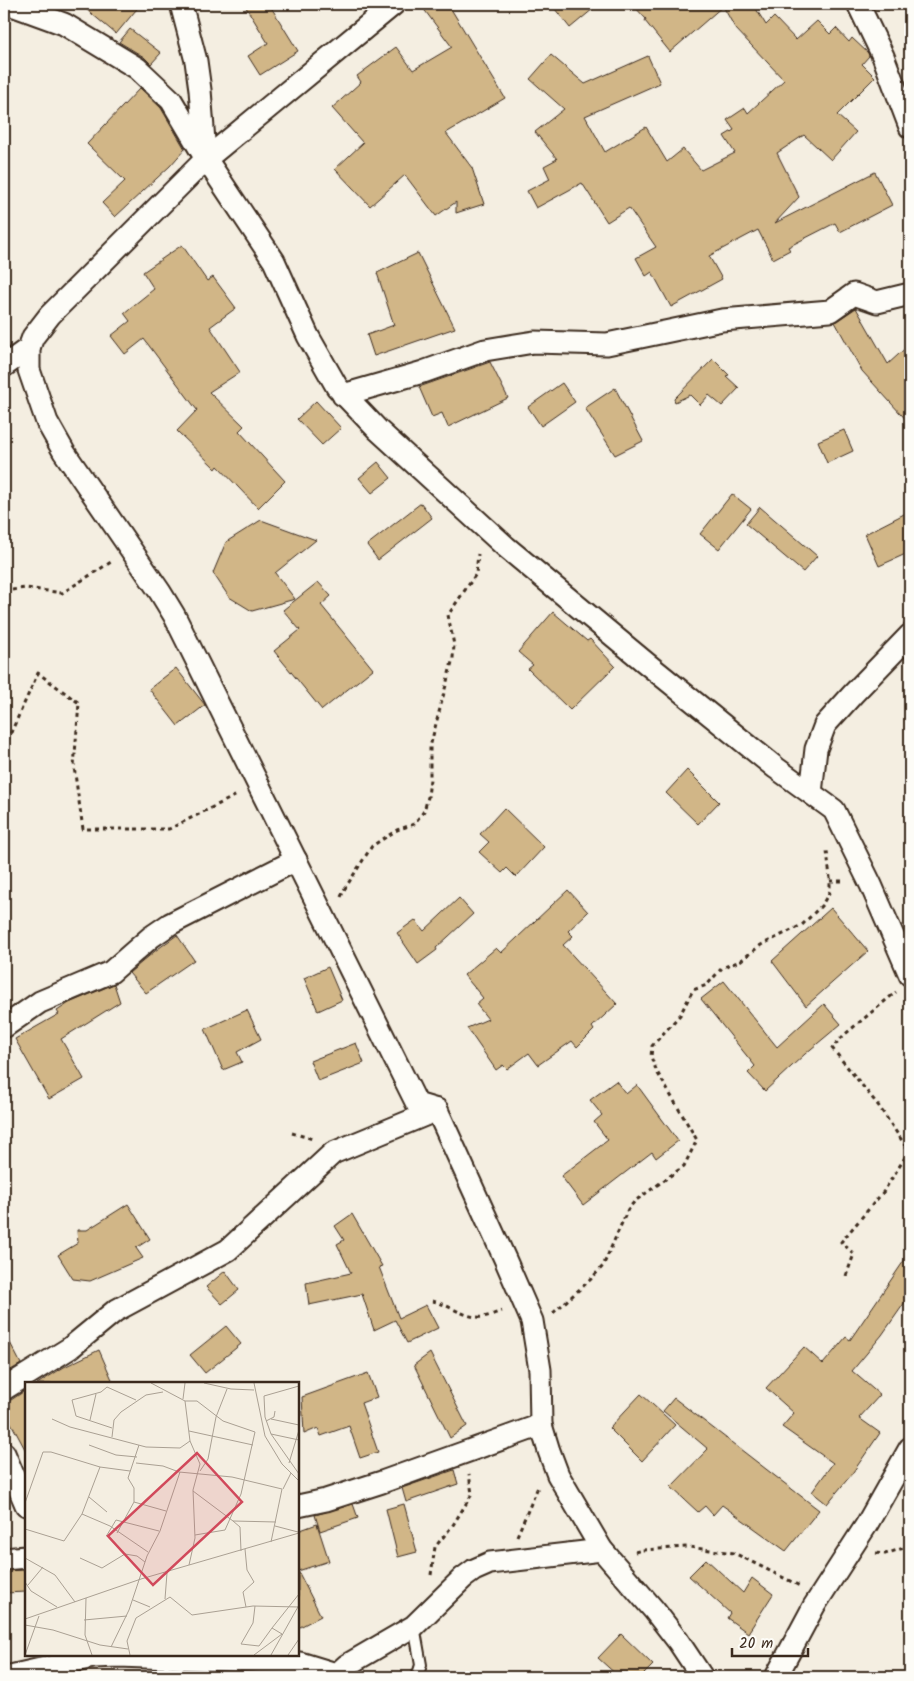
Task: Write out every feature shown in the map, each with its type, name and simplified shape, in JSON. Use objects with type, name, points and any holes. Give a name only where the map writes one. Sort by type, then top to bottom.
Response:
[{"type":"street","points":[[9,4],[64,24],[137,68],[171,100],[206,159],[274,261],[308,336],[336,387],[343,395],[506,547],[717,722],[834,810],[870,885],[904,983]]},
{"type":"street","points":[[181,4],[196,61],[206,159]]},
{"type":"street","points":[[394,4],[206,159],[50,315],[33,337],[29,348],[29,370],[47,422],[64,452],[174,615],[417,1104],[437,1110],[532,1321],[540,1370],[541,1425],[558,1475],[606,1555],[654,1610],[702,1677]]},
{"type":"street","points":[[858,4],[883,56],[910,127]]},
{"type":"street","points":[[343,395],[423,372],[485,350],[534,342],[607,344],[722,320],[830,311],[854,294],[877,302],[910,294]]},
{"type":"street","points":[[4,366],[29,348]]},
{"type":"street","points":[[811,793],[816,749],[825,725],[910,635]]},
{"type":"street","points":[[4,1027],[40,1002],[111,972],[170,924],[296,860]]},
{"type":"street","points":[[4,1389],[70,1348],[115,1311],[228,1250],[333,1153],[437,1110]]},
{"type":"street","points":[[299,1506],[326,1500],[541,1425]]},
{"type":"street","points":[[776,1677],[820,1596],[851,1549],[910,1448]]},
{"type":"street","points":[[4,1453],[25,1503]]},
{"type":"street","points":[[6,1677],[93,1657],[119,1656],[300,1663],[336,1676],[359,1658],[414,1626],[463,1578],[474,1570],[490,1563],[506,1561],[606,1555]]},
{"type":"street","points":[[4,1559],[25,1557]]},
{"type":"lane","points":[[414,1626],[421,1665],[417,1677]]},
{"type":"path","points":[[4,591],[26,588],[62,593],[131,550]]},
{"type":"path","points":[[341,904],[340,898],[344,890],[372,846],[397,830],[414,824],[424,811],[430,780],[430,747],[453,658],[454,645],[448,615],[476,574],[478,552]]},
{"type":"path","points":[[4,748],[38,673],[79,703],[74,767],[84,829],[169,829],[258,784]]},
{"type":"path","points":[[536,1344],[553,1312],[590,1280],[603,1266],[628,1210],[635,1201],[684,1166],[697,1140],[657,1072],[651,1057],[652,1046],[680,1015],[693,990],[707,985],[722,968],[740,961],[762,945],[802,925],[822,905],[830,891],[826,844]]},
{"type":"path","points":[[846,1276],[854,1254],[841,1242],[884,1191],[910,1152],[878,1105],[832,1048],[844,1035],[904,983]]},
{"type":"path","points":[[432,1301],[440,1302],[468,1316],[482,1317],[508,1309],[523,1301]]},
{"type":"path","points":[[430,1611],[432,1566],[435,1547],[453,1525],[472,1494],[465,1452]]},
{"type":"path","points":[[506,1561],[542,1477],[552,1460]]},
{"type":"path","points":[[851,1549],[885,1554],[910,1546]]},
{"type":"path","points":[[606,1555],[688,1547],[734,1553],[820,1596]]},
{"type":"building","points":[[80,4],[141,4],[116,34]]},
{"type":"building","points":[[244,4],[269,4],[298,51],[260,75],[248,56],[268,43]]},
{"type":"building","points":[[420,4],[448,4],[505,98],[446,133],[472,168],[484,204],[456,213],[456,202],[436,216],[405,175],[370,206],[335,169],[363,143],[332,108],[361,82],[357,76],[396,47],[413,70],[452,47]]},
{"type":"building","points":[[551,4],[599,4],[570,28]]},
{"type":"building","points":[[632,4],[753,4],[766,25],[774,17],[796,40],[817,21],[830,34],[836,28],[849,42],[852,38],[868,53],[869,56],[862,64],[875,77],[837,115],[856,132],[831,160],[804,135],[777,153],[799,197],[775,223],[875,172],[892,205],[840,232],[835,223],[788,247],[790,250],[773,259],[758,230],[709,256],[722,279],[671,307],[652,272],[646,276],[636,258],[656,247],[629,208],[607,222],[582,183],[536,208],[527,191],[550,179],[544,166],[557,159],[535,132],[564,109],[530,79],[551,55],[585,84],[648,56],[660,83],[585,116],[605,152],[646,127],[667,162],[683,149],[701,170],[735,153],[724,136],[734,130],[727,120],[745,108],[748,113],[784,80],[735,28],[723,6],[670,52],[645,21],[646,19]]},
{"type":"building","points":[[130,29],[161,53],[151,64],[144,57],[119,42]]},
{"type":"building","points":[[140,88],[161,108],[185,149],[170,166],[115,217],[102,203],[125,181],[87,144]]},
{"type":"building","points":[[182,245],[207,281],[213,277],[236,308],[210,327],[240,372],[209,392],[244,426],[239,431],[285,481],[258,508],[218,466],[216,469],[177,431],[197,410],[144,339],[125,354],[111,336],[130,321],[124,313],[154,289],[143,272]]},
{"type":"building","points":[[418,253],[455,328],[374,356],[367,335],[394,325],[377,273]]},
{"type":"building","points":[[856,308],[888,364],[910,344],[910,424],[862,371],[835,322]]},
{"type":"building","points":[[713,359],[729,375],[726,376],[739,388],[722,406],[709,395],[700,405],[690,395],[675,402],[674,399]]},
{"type":"building","points":[[490,362],[508,398],[448,427],[442,413],[432,417],[419,387]]},
{"type":"building","points":[[562,383],[575,402],[541,426],[528,407]]},
{"type":"building","points":[[615,388],[643,441],[615,455],[585,408]]},
{"type":"building","points":[[316,401],[341,428],[322,445],[297,419]]},
{"type":"building","points":[[844,430],[853,451],[827,463],[818,441]]},
{"type":"building","points":[[378,462],[391,478],[372,493],[359,478]]},
{"type":"building","points":[[732,494],[751,509],[719,549],[700,534]]},
{"type":"building","points":[[421,503],[432,518],[378,560],[367,545]]},
{"type":"building","points":[[760,507],[817,556],[803,572],[746,524]]},
{"type":"building","points":[[910,511],[910,552],[879,566],[865,534]]},
{"type":"building","points":[[261,520],[316,540],[275,573],[295,599],[252,611],[229,597],[213,573],[226,542]]},
{"type":"building","points":[[318,582],[331,596],[321,605],[373,669],[322,710],[274,651],[300,630],[283,610]]},
{"type":"building","points":[[553,612],[587,641],[590,639],[615,666],[570,710],[528,669],[533,665],[518,652]]},
{"type":"building","points":[[176,668],[205,705],[178,726],[149,689]]},
{"type":"building","points":[[687,770],[719,802],[698,824],[666,793]]},
{"type":"building","points":[[504,808],[544,847],[516,877],[507,868],[502,873],[479,852],[489,842],[480,834]]},
{"type":"building","points":[[568,890],[588,912],[568,931],[573,936],[563,945],[617,1004],[592,1027],[594,1030],[577,1047],[572,1041],[538,1065],[529,1053],[507,1069],[503,1065],[496,1070],[467,1028],[488,1019],[476,1004],[483,998],[464,975],[496,948],[501,953]]},
{"type":"building","points":[[459,898],[473,914],[436,948],[437,950],[418,964],[397,933],[415,920],[424,931]]},
{"type":"building","points":[[831,908],[868,951],[806,1006],[772,961]]},
{"type":"building","points":[[177,935],[194,960],[146,993],[129,973]]},
{"type":"building","points":[[328,967],[342,1000],[318,1011],[304,978]]},
{"type":"building","points":[[724,981],[777,1047],[824,1004],[841,1024],[765,1091],[748,1073],[755,1066],[701,999]]},
{"type":"building","points":[[114,984],[120,1002],[61,1039],[84,1079],[49,1099],[15,1039],[59,1014],[57,1011],[69,1003]]},
{"type":"building","points":[[247,1010],[261,1039],[237,1052],[242,1062],[223,1070],[205,1029]]},
{"type":"building","points":[[356,1043],[364,1063],[318,1081],[310,1061]]},
{"type":"building","points":[[616,1081],[626,1094],[637,1085],[678,1141],[656,1158],[652,1152],[583,1205],[561,1176],[608,1140],[594,1122],[602,1115],[590,1100]]},
{"type":"building","points":[[128,1204],[150,1239],[136,1248],[143,1258],[90,1281],[73,1279],[58,1255],[78,1243],[77,1230],[87,1230]]},
{"type":"building","points":[[352,1214],[382,1266],[379,1267],[399,1318],[426,1305],[438,1328],[407,1343],[395,1320],[374,1330],[362,1294],[309,1305],[306,1283],[351,1273],[337,1244],[344,1240],[335,1226]]},
{"type":"building","points":[[910,1252],[910,1295],[882,1335],[852,1371],[880,1395],[859,1418],[880,1433],[851,1475],[827,1504],[812,1492],[833,1463],[782,1427],[794,1413],[766,1388],[804,1347],[823,1364],[846,1337],[850,1340]]},
{"type":"building","points":[[225,1271],[239,1290],[222,1304],[206,1287]]},
{"type":"building","points":[[226,1326],[241,1344],[205,1373],[190,1355]]},
{"type":"building","points":[[4,1331],[21,1364],[4,1374]]},
{"type":"building","points":[[99,1350],[113,1382],[40,1382],[64,1367]]},
{"type":"building","points":[[430,1353],[467,1426],[450,1438],[414,1365]]},
{"type":"building","points":[[368,1373],[377,1397],[361,1403],[378,1452],[360,1458],[349,1426],[321,1436],[318,1428],[304,1434],[302,1397]]},
{"type":"building","points":[[25,1391],[25,1449],[4,1410],[4,1401],[11,1400]]},
{"type":"building","points":[[641,1394],[675,1425],[642,1461],[609,1428]]},
{"type":"building","points":[[674,1398],[819,1510],[786,1551],[722,1505],[713,1515],[705,1506],[698,1512],[671,1487],[708,1449],[663,1411]]},
{"type":"building","points":[[454,1470],[458,1484],[406,1502],[402,1488]]},
{"type":"building","points":[[353,1504],[358,1518],[320,1531],[315,1515]]},
{"type":"building","points":[[404,1504],[417,1552],[398,1557],[386,1509]]},
{"type":"building","points":[[317,1524],[329,1561],[299,1571],[299,1531]]},
{"type":"building","points":[[706,1559],[743,1593],[752,1578],[773,1594],[748,1633],[727,1618],[730,1613],[689,1576]]},
{"type":"building","points":[[25,1570],[25,1592],[5,1593],[4,1571]]},
{"type":"building","points":[[299,1573],[321,1616],[299,1627]]},
{"type":"building","points":[[621,1634],[653,1665],[641,1677],[619,1677],[598,1658]]}]
